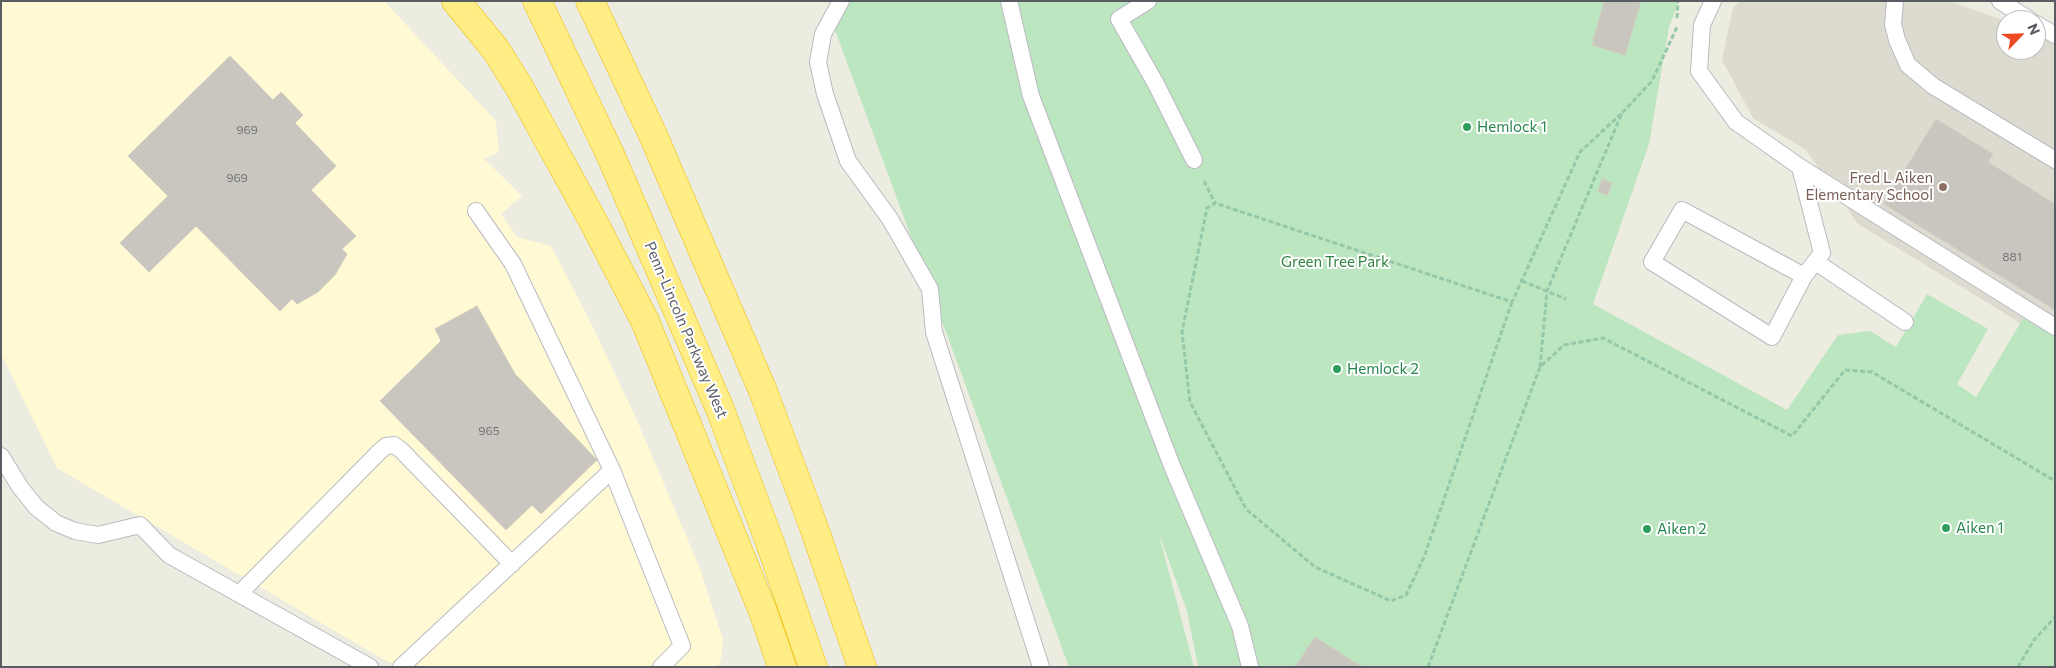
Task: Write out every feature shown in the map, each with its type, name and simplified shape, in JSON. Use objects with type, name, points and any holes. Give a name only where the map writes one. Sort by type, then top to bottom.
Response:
[{"type":"highway","points":[[456,1],[496,50],[518,85],[645,321],[764,614],[782,667]]},
{"type":"highway","name":"Penn-Lincoln Parkway West","points":[[537,1],[610,154],[720,409],[769,540],[812,667]]},
{"type":"highway","points":[[590,1],[653,135],[763,392],[813,524],[862,667]]},
{"type":"lane","points":[[841,1],[823,34],[818,62],[825,94],[848,161],[890,219],[930,289],[934,332],[1041,667]]},
{"type":"lane","points":[[1010,1],[1031,96],[1172,466],[1240,626],[1250,667]]},
{"type":"lane","points":[[1148,1],[1119,19],[1156,84],[1194,160]]},
{"type":"lane","points":[[1713,1],[1702,25],[1699,71],[1736,122],[1800,167],[2055,327]]},
{"type":"lane","points":[[1895,1],[1893,24],[1897,40],[1908,65],[1933,86],[2055,160]]},
{"type":"lane","points":[[2000,1],[2014,10]]},
{"type":"lane","points":[[1800,167],[1822,253],[1804,276],[1772,338],[1652,262],[1682,210],[1804,276]]},
{"type":"lane","points":[[476,211],[513,264],[612,470],[682,646],[661,667]]},
{"type":"lane","points":[[1816,262],[1905,322]]},
{"type":"lane","points":[[239,594],[379,452],[386,446],[394,445],[512,564]]},
{"type":"lane","points":[[1,456],[20,487],[36,507],[56,523],[75,531],[98,535],[140,525],[169,555],[370,667]]},
{"type":"lane","points":[[401,667],[612,470]]},
{"type":"path","points":[[1512,302],[1215,202],[1207,208],[1182,332],[1190,402],[1246,509],[1316,567],[1391,601],[1406,595],[1424,557],[1512,302],[1580,152],[1622,113],[1652,81],[1677,27],[1678,1]]},
{"type":"path","points":[[1428,667],[1540,367],[1547,291],[1622,113]]},
{"type":"path","points":[[1522,281],[1566,299]]},
{"type":"path","points":[[1540,367],[1564,345],[1603,338],[1792,436],[1845,370],[1872,372],[2055,481]]},
{"type":"path","points":[[2018,667],[2034,640],[2055,617]]},
{"type":"shaded area","points":[[1,1],[384,1],[496,121],[499,152],[484,159],[522,196],[501,214],[517,237],[551,246],[591,323],[635,416],[699,566],[723,640],[721,660],[717,667],[400,667],[381,658],[57,468],[1,354]]},
{"type":"shaded area","name":"Fred L Aiken Elementary School","points":[[1740,1],[1948,1],[1996,18],[1996,60],[2046,60],[2046,35],[2055,38],[2055,347],[2006,314],[1858,224],[1806,150],[1753,118],[1722,60],[1733,8]]},
{"type":"green space","name":"Green Tree Park","points":[[848,1],[1679,1],[1669,27],[1649,144],[1593,304],[1787,410],[1838,335],[1870,331],[1896,347],[1927,294],[1988,329],[1957,384],[1976,397],[2027,312],[2055,330],[2055,667],[1198,667],[1187,611],[1158,531],[1194,667],[1069,667],[831,19]]},
{"type":"building","points":[[1604,1],[1641,1],[1625,55],[1592,45]]},
{"type":"building","points":[[230,56],[273,100],[281,92],[303,115],[295,123],[336,166],[311,190],[356,236],[342,249],[347,254],[335,275],[318,292],[297,304],[292,299],[280,311],[196,226],[149,272],[120,243],[168,196],[128,156]]},
{"type":"building","name":"Fred L Aiken Elementary School","points":[[1936,119],[1993,154],[1988,162],[2055,204],[2055,310],[1884,204]]},
{"type":"building","points":[[1602,179],[1612,183],[1608,195],[1598,192]]},
{"type":"building","points":[[477,306],[515,374],[597,460],[541,514],[532,505],[506,530],[380,401],[441,341],[435,329]]},
{"type":"building","points":[[1315,637],[1362,667],[1295,667]]},
{"type":"place","name":"Hemlock 1","points":[[1467,127]]},
{"type":"place","name":"Fred L Aiken Elementary School","points":[[1943,187]]},
{"type":"place","name":"Hemlock 2","points":[[1337,369]]},
{"type":"place","name":"Aiken 1","points":[[1946,528]]},
{"type":"place","name":"Aiken 2","points":[[1647,529]]}]
